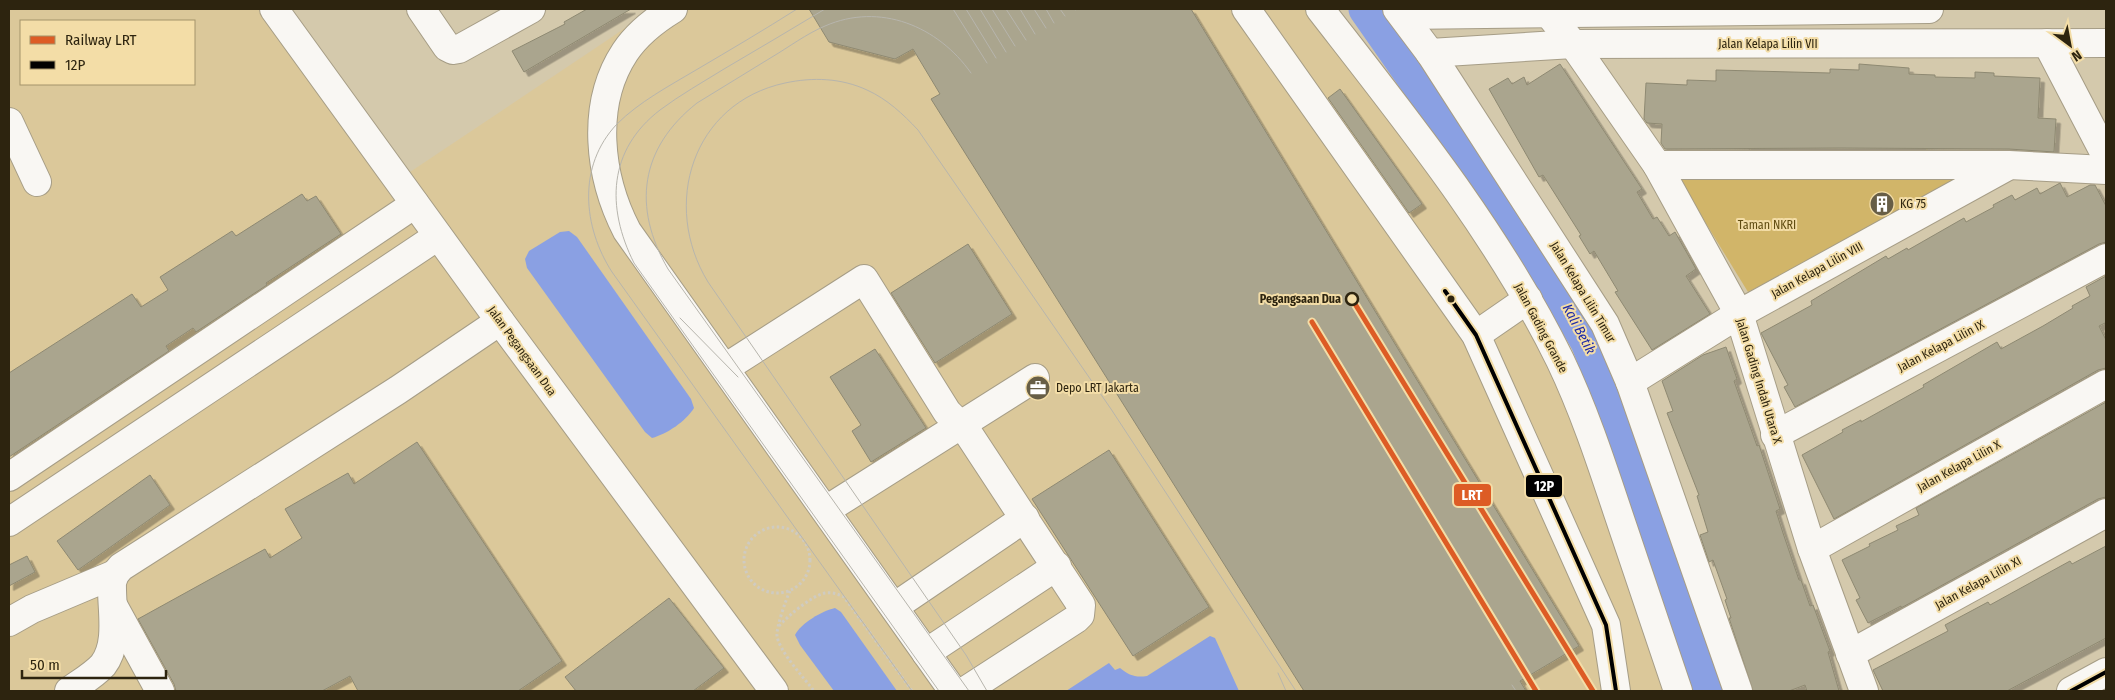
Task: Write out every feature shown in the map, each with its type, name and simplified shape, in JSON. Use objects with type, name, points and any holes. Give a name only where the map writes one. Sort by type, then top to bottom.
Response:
[{"type":"street","name":"Jalan Pegangsaan Dua","points":[[274,9],[500,321],[774,691]]},
{"type":"street","points":[[421,9],[447,47],[453,50],[531,9]]},
{"type":"street","points":[[673,9],[640,33],[625,51],[608,87],[604,108],[603,152],[612,194],[627,231],[953,691]]},
{"type":"street","points":[[1246,9],[1476,335],[1606,625],[1616,691]]},
{"type":"street","name":"Jalan Gading Grande","points":[[1320,9],[1458,190],[1528,300],[1560,361],[1591,434],[1678,691]]},
{"type":"street","points":[[1400,12],[1929,9]]},
{"type":"street","name":"Jalan Gading Indah Utara X","points":[[1549,11],[1656,165],[1739,314],[1775,435],[1812,549],[1864,691]]},
{"type":"street","name":"Jalan Kelapa Lilin Timur","points":[[1400,12],[1430,53],[1605,324],[1630,382],[1738,691]]},
{"type":"street","points":[[2046,43],[2106,156]]},
{"type":"street","name":"Jalan Kelapa Lilin VII","points":[[1430,53],[1573,44],[2106,43]]},
{"type":"street","points":[[9,122],[38,182]]},
{"type":"street","points":[[1656,165],[2009,165],[2106,170]]},
{"type":"street","name":"Jalan Kelapa Lilin VIII","points":[[1630,382],[1739,314],[2009,165]]},
{"type":"street","points":[[9,477],[415,204]]},
{"type":"street","points":[[10,517],[438,236]]},
{"type":"street","name":"Jalan Kelapa Lilin IX","points":[[1775,435],[2106,258]]},
{"type":"street","points":[[725,368],[864,279],[947,412],[968,433],[1080,600],[1080,615],[965,691]]},
{"type":"street","points":[[1476,335],[1528,300]]},
{"type":"street","points":[[9,622],[32,609],[114,574],[120,567],[398,390],[500,321]]},
{"type":"street","points":[[826,510],[1035,378]]},
{"type":"street","name":"Jalan Kelapa Lilin X","points":[[1812,549],[2106,384]]},
{"type":"street","name":"Jalan Kelapa Lilin XI","points":[[1850,654],[2106,513]]},
{"type":"street","points":[[894,607],[1025,518]]},
{"type":"street","points":[[926,653],[1057,566]]},
{"type":"street","points":[[69,691],[102,666],[109,654],[113,635],[111,602],[114,574]]},
{"type":"street","points":[[111,602],[160,691]]},
{"type":"street","points":[[2071,691],[2106,672]]},
{"type":"path","points":[[790,590],[775,593],[761,589],[750,580],[744,566],[745,551],[752,538],[764,530],[778,527],[792,531],[804,540],[810,554],[809,568],[802,582],[790,590],[783,605],[776,635],[783,649],[814,691]]},
{"type":"path","points":[[779,626],[787,617],[819,595],[835,593],[844,597],[912,691]]},
{"type":"shaded area","points":[[9,9],[287,9],[779,691],[9,691]]},
{"type":"shaded area","name":"Depo LRT Jakarta","points":[[652,9],[1337,9],[1506,235],[1585,378],[1622,477],[1685,691],[780,691],[407,174]]},
{"type":"green space","name":"Taman NKRI","points":[[1675,173],[1976,175],[1748,292]]},
{"type":"water","points":[[569,231],[577,237],[691,399],[694,408],[691,413],[676,426],[664,433],[652,438],[645,432],[527,268],[525,259],[529,251],[560,232]]},
{"type":"water","points":[[835,608],[841,612],[897,691],[834,691],[800,645],[795,635],[812,618]]},
{"type":"water","points":[[1210,636],[1215,638],[1239,691],[1066,691],[1109,663],[1115,670],[1120,668],[1132,675],[1139,677],[1147,676]]},
{"type":"building","points":[[587,9],[631,9],[524,72],[512,51],[565,24],[564,22]]},
{"type":"building","points":[[809,9],[1191,9],[1579,646],[1520,681],[1526,691],[1304,691],[931,99],[940,94],[913,49],[895,59],[829,42]]},
{"type":"building","points":[[1560,64],[1642,189],[1637,192],[1653,219],[1657,217],[1669,236],[1675,232],[1696,269],[1686,276],[1710,314],[1652,350],[1615,292],[1618,291],[1594,251],[1590,254],[1579,236],[1581,235],[1543,175],[1539,177],[1489,89],[1508,78],[1512,84],[1524,77],[1527,85]]},
{"type":"building","points":[[1859,64],[1909,68],[1909,74],[1935,75],[1935,77],[1975,78],[1975,72],[1994,73],[1994,76],[2040,78],[2038,118],[2056,119],[2054,152],[2009,149],[1665,149],[1661,143],[1662,124],[1647,123],[1644,119],[1646,83],[1687,85],[1687,80],[1716,81],[1716,70],[1830,73],[1830,69],[1859,70]]},
{"type":"building","points":[[1340,89],[1422,204],[1409,213],[1328,98]]},
{"type":"building","points":[[2060,183],[2067,197],[2090,185],[2095,185],[2106,206],[2106,242],[2099,244],[1795,407],[1784,387],[1788,385],[1761,333],[1812,305],[1811,301],[1886,256],[1888,259],[1907,248],[1908,250],[1964,218],[1966,222],[2012,195],[2015,200],[2037,188],[2040,194]]},
{"type":"building","points":[[302,194],[307,201],[316,196],[341,234],[196,332],[193,328],[166,346],[169,351],[9,457],[9,373],[132,294],[141,307],[168,290],[160,277],[232,231],[236,236]]},
{"type":"building","points":[[968,244],[1012,314],[935,363],[891,293]]},
{"type":"building","points":[[2106,276],[2106,325],[2105,323],[2099,326],[2106,340],[2106,368],[2098,370],[1834,519],[1802,455],[1843,432],[1842,430],[1861,420],[1861,422],[1924,387],[1923,385],[1997,342],[2001,349],[2043,326],[2090,296],[2086,287]]},
{"type":"building","points":[[1726,347],[1737,379],[1734,381],[1757,446],[1759,445],[1780,509],[1776,511],[1799,580],[1801,580],[1810,606],[1813,605],[1830,651],[1828,652],[1839,691],[1807,691],[1805,685],[1789,691],[1753,691],[1729,618],[1731,618],[1725,600],[1727,599],[1713,560],[1709,562],[1700,535],[1708,532],[1697,496],[1699,495],[1667,413],[1673,411],[1662,381],[1703,355]]},
{"type":"building","points":[[875,349],[926,428],[871,462],[852,431],[861,425],[830,377]]},
{"type":"building","points":[[2106,402],[2106,497],[2098,499],[1901,608],[1901,606],[1868,623],[1856,600],[1860,598],[1842,560],[1898,530],[1896,526],[1919,515],[1916,508]]},
{"type":"building","points":[[417,442],[562,661],[518,691],[358,691],[350,676],[322,691],[176,691],[138,619],[265,549],[270,558],[302,538],[285,509],[348,473],[354,484]]},
{"type":"building","points":[[1109,450],[1209,607],[1133,656],[1032,499]]},
{"type":"building","points":[[150,475],[170,505],[78,570],[57,541]]},
{"type":"building","points":[[2106,546],[2106,638],[2007,691],[1883,691],[1873,670],[1948,631],[1945,625],[1988,602],[1990,605],[2070,561],[2072,564]]},
{"type":"building","points":[[27,556],[35,572],[9,586],[9,565]]},
{"type":"building","points":[[669,598],[724,668],[693,691],[576,691],[565,677]]},
{"type":"waterway","name":"Kali Betik","points":[[1366,9],[1538,255],[1588,342],[1624,433],[1708,691]]},
{"type":"tram line","points":[[797,9],[655,95],[617,124],[604,141],[595,159],[590,177],[590,216],[602,254],[612,272],[912,691]]},
{"type":"tram line","points":[[825,9],[684,94],[660,110],[643,126],[630,143],[622,161],[617,180],[616,201],[619,221],[634,263],[939,691]]},
{"type":"tram line","points":[[953,9],[987,63]]},
{"type":"tram line","points":[[966,9],[996,58]]},
{"type":"tram line","points":[[980,9],[1006,52]]},
{"type":"tram line","points":[[992,9],[1015,46]]},
{"type":"tram line","points":[[1006,9],[1026,40]]},
{"type":"tram line","points":[[1020,9],[1035,34]]},
{"type":"tram line","points":[[1034,9],[1046,28]]},
{"type":"tram line","points":[[1046,9],[1054,23]]},
{"type":"tram line","points":[[1060,9],[1065,16]]},
{"type":"tram line","points":[[969,691],[668,269],[649,223],[646,201],[653,159],[663,139],[678,121],[697,103],[825,26],[846,19],[866,17],[887,18],[906,23],[925,31],[942,42],[971,73]]},
{"type":"tram line","points":[[987,691],[966,655],[708,282],[694,252],[687,221],[687,190],[694,161],[707,134],[727,112],[753,94],[795,81],[816,79],[847,83],[867,90],[888,102],[918,130],[1111,409],[1296,691]]},
{"type":"tram line","points":[[680,318],[738,377]]},
{"type":"tram line","points":[[1278,673],[1286,691]]},
{"type":"tram line","points":[[1512,685],[1516,691]]},
{"type":"rail line","name":"LRT","points":[[1352,299],[1593,691]]},
{"type":"rail line","name":"LRT","points":[[1312,322],[1536,691]]},
{"type":"transit line","name":"12P","points":[[1445,291],[1476,335],[1606,625],[1616,691]]},
{"type":"transit line","name":"12P","points":[[2071,691],[2106,672]]},
{"type":"place","name":"KG 75","points":[[1882,204]]},
{"type":"place","name":"Pegangsaan Dua","points":[[1352,299]]},
{"type":"place","name":"Depo LRT Jakarta","points":[[1038,388]]}]
